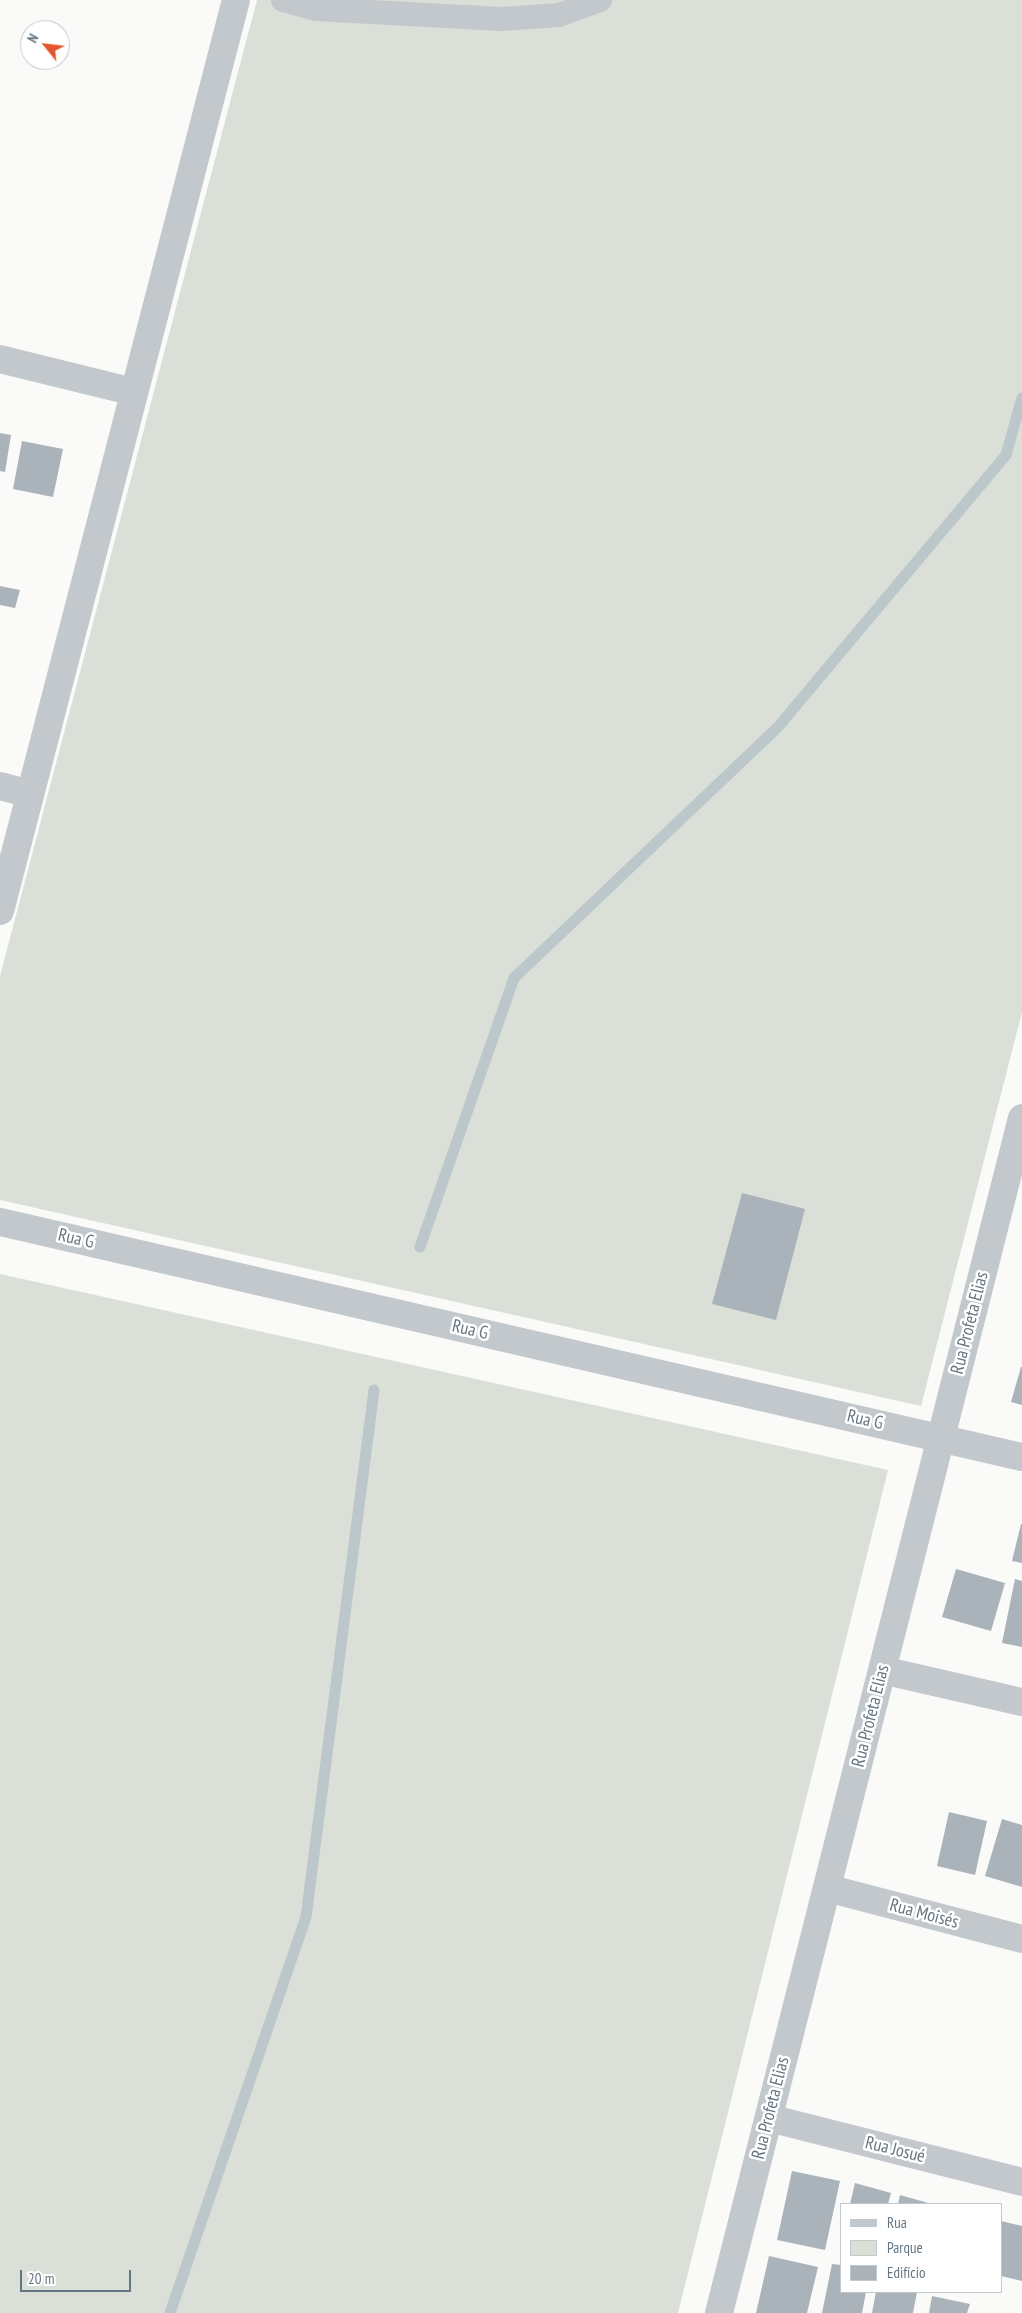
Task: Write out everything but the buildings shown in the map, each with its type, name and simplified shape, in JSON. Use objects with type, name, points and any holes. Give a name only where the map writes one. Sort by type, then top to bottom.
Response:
[{"type":"street","points":[[0,911],[236,0]]},
{"type":"street","points":[[282,0],[315,9],[502,19],[559,14],[600,0]]},
{"type":"street","points":[[0,359],[134,392]]},
{"type":"street","points":[[0,786],[30,794]]},
{"type":"street","name":"Rua Profeta Elias","points":[[719,2313],[941,1438],[1011,1205],[1022,1118]]},
{"type":"street","name":"Rua G","points":[[0,1222],[1022,1457]]},
{"type":"street","points":[[882,1670],[1022,1702]]},
{"type":"street","name":"Rua Moisés","points":[[827,1888],[1022,1939]]},
{"type":"street","name":"Rua Josué","points":[[769,2118],[1022,2182]]},
{"type":"green space","points":[[257,0],[1022,0],[1022,1012],[921,1406],[0,1200],[0,976]]},
{"type":"green space","points":[[0,1274],[888,1470],[678,2313],[0,2313]]},
{"type":"waterway","points":[[420,1247],[514,978],[778,727],[1006,455],[1022,398]]},
{"type":"waterway","points":[[170,2313],[306,1917],[374,1390]]}]
